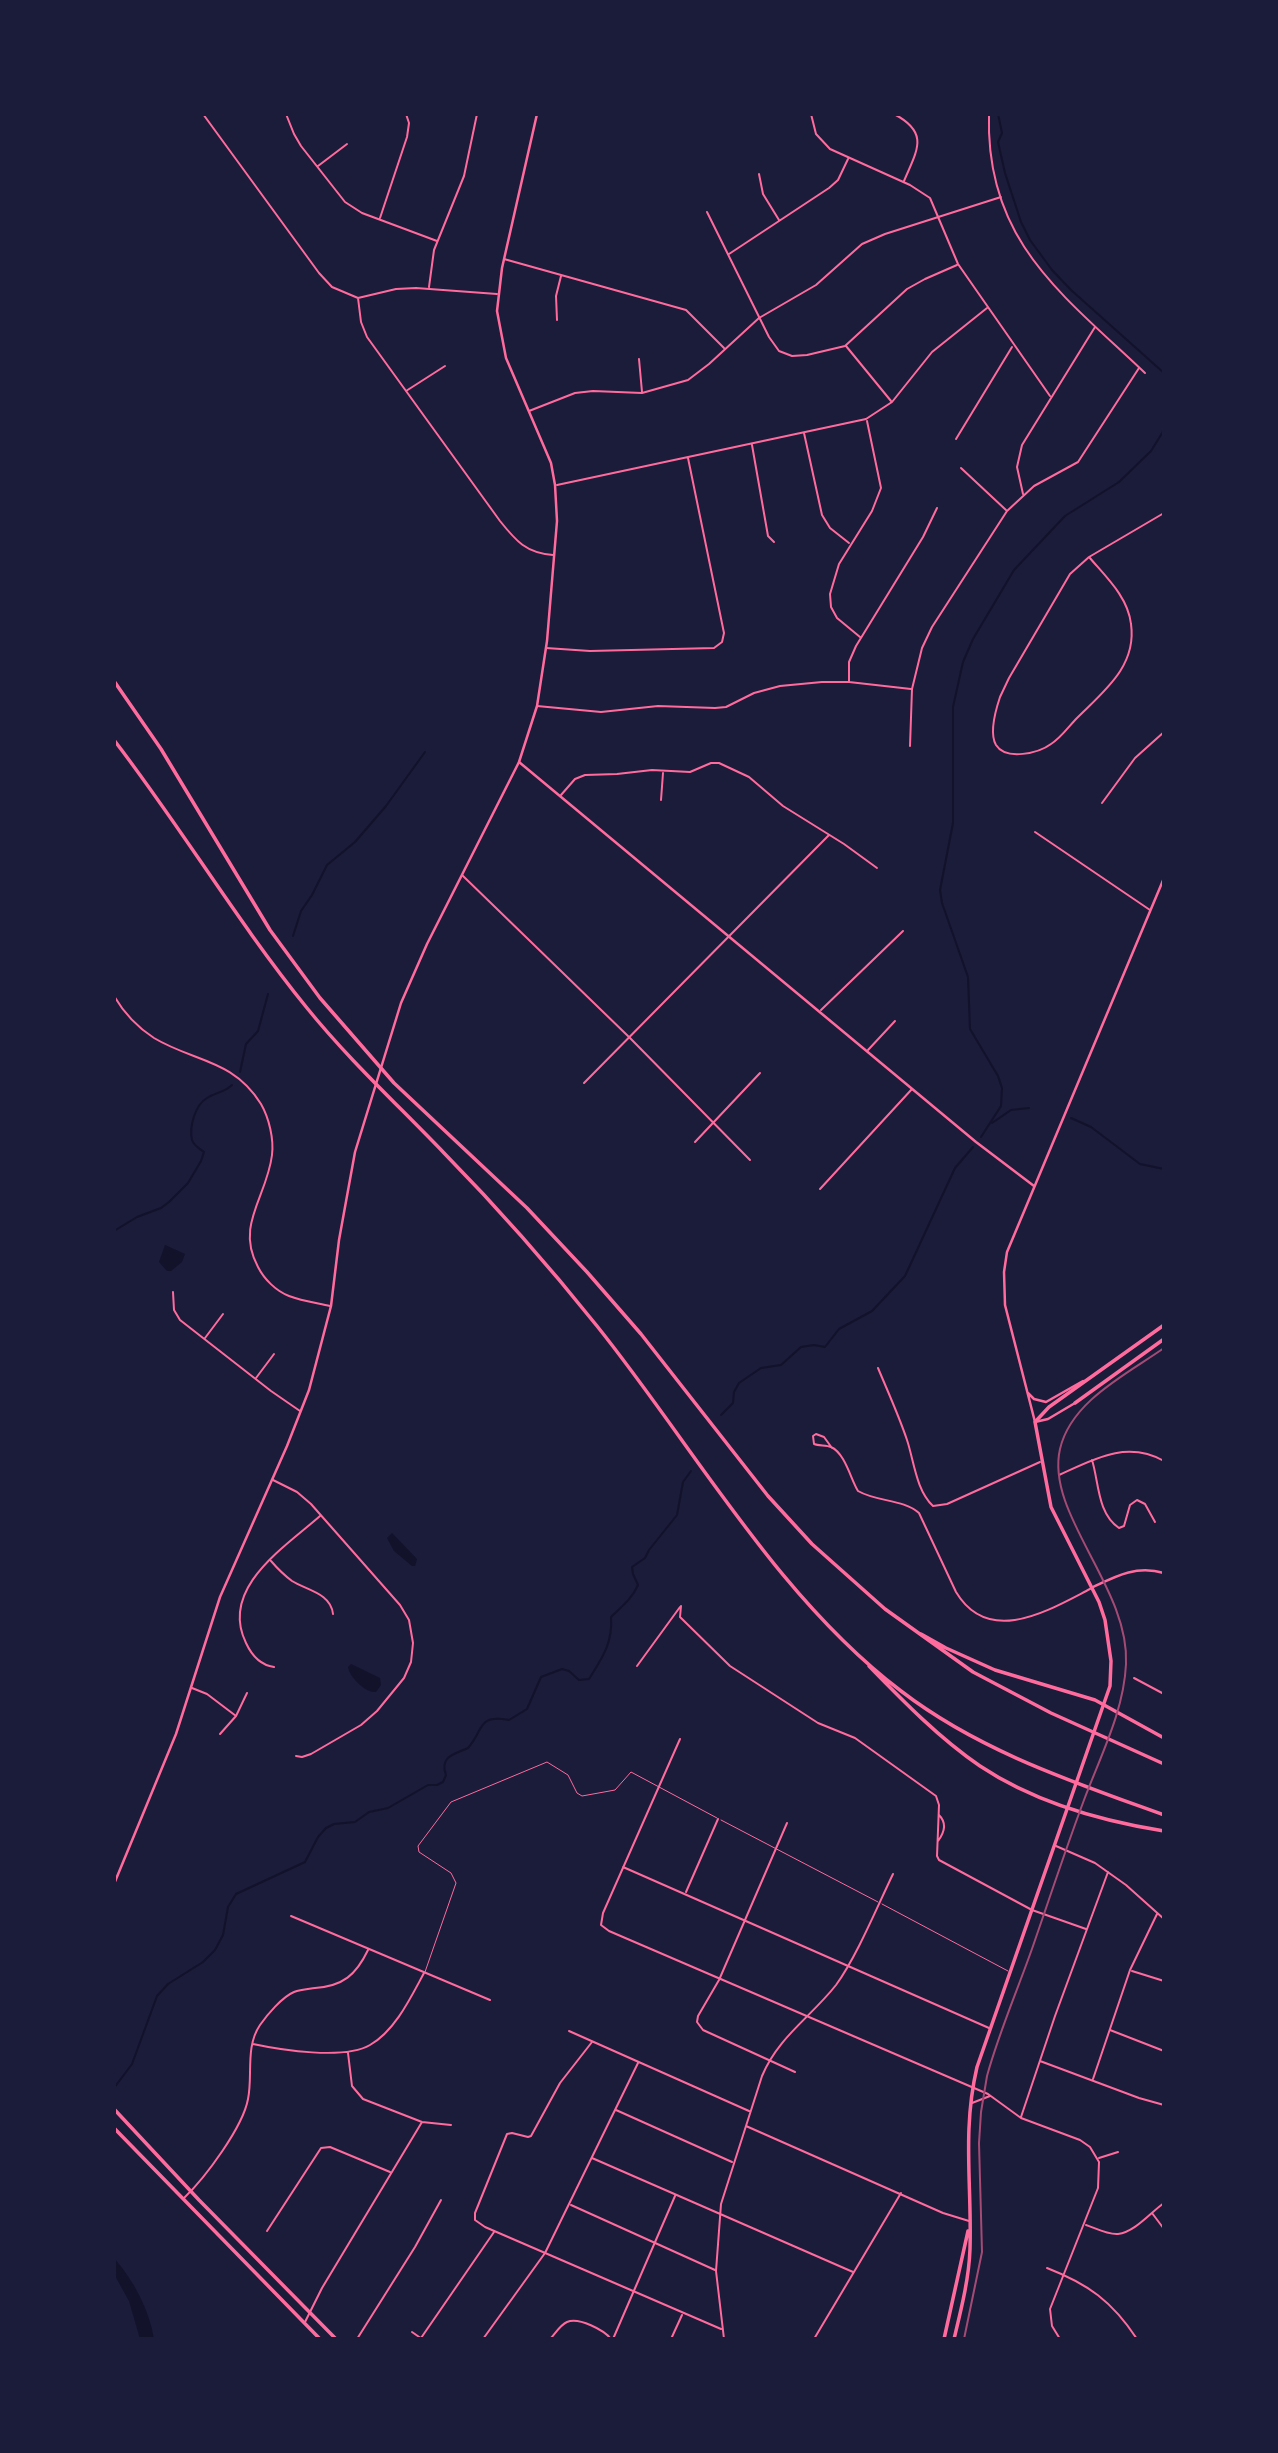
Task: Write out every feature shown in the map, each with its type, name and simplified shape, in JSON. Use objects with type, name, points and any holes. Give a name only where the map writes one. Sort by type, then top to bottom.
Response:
[{"type":"main road","points":[[114,1884],[169,1752],[209,1625],[301,1411],[318,1362],[331,1306],[351,1171],[385,1053],[415,968],[519,762],[537,706],[556,521],[555,485],[551,463],[513,376],[503,346],[498,324],[498,295],[537,114]]},
{"type":"main road","points":[[114,681],[161,749],[278,941],[348,1033],[394,1083],[527,1208],[587,1272],[641,1334],[755,1481],[790,1521],[836,1567],[901,1622],[985,1679],[1021,1699],[1164,1764]]},
{"type":"main road","points":[[114,740],[308,1009],[358,1066],[478,1189],[567,1289],[642,1384],[782,1574],[813,1610],[887,1685],[965,1755],[1014,1785],[1067,1806],[1124,1825],[1164,1831]]},
{"type":"main road","points":[[519,762],[912,1089],[1034,1186]]},
{"type":"main road","points":[[954,2339],[968,2275],[970,2222],[967,2152],[972,2087],[990,2028],[1110,1686],[1111,1661],[1105,1619],[1051,1507],[1035,1422],[1005,1305],[1004,1272],[1010,1243],[1164,878]]},
{"type":"main road","points":[[1035,1422],[1049,1407],[1088,1377],[1164,1325]]},
{"type":"main road","points":[[1035,1422],[1048,1419],[1075,1402],[1164,1339]]},
{"type":"main road","points":[[1027,1391],[1034,1399],[1046,1402],[1088,1377]]},
{"type":"main road","points":[[1091,1588],[1132,1571],[1164,1573]]},
{"type":"main road","points":[[901,1622],[946,1648],[995,1671],[1086,1696],[1164,1738]]},
{"type":"main road","points":[[855,1652],[901,1692],[954,1727],[1059,1777],[1164,1815]]},
{"type":"main road","points":[[114,2109],[336,2339]]},
{"type":"main road","points":[[114,2128],[320,2339]]},
{"type":"main road","points":[[944,2339],[970,2222]]},
{"type":"street","points":[[203,114],[326,282],[337,290],[358,298],[396,289],[429,288],[498,295]]},
{"type":"street","points":[[286,114],[294,134],[345,202],[362,213],[437,241]]},
{"type":"street","points":[[380,219],[407,137],[409,125],[406,114]]},
{"type":"street","points":[[429,288],[437,241],[464,176],[477,114]]},
{"type":"street","points":[[811,114],[817,134],[830,149],[927,195],[958,264],[986,308],[1050,396]]},
{"type":"street","points":[[894,114],[909,122],[915,130],[918,142],[904,182]]},
{"type":"street","points":[[989,114],[991,157],[1001,197],[1010,223],[1034,264],[1057,291],[1145,373]]},
{"type":"street","points":[[318,166],[347,144]]},
{"type":"street","points":[[729,254],[836,182],[848,158]]},
{"type":"street","points":[[759,174],[763,194],[780,221]]},
{"type":"street","points":[[529,411],[581,392],[642,393],[688,380],[759,318],[816,285],[862,244],[885,234],[1001,197]]},
{"type":"street","points":[[707,212],[759,318],[774,344],[787,355],[807,355],[845,346],[907,289],[958,264]]},
{"type":"street","points":[[504,259],[686,310],[725,348]]},
{"type":"street","points":[[557,320],[556,296],[562,275]]},
{"type":"street","points":[[358,298],[361,322],[367,337],[519,544],[533,552],[553,555]]},
{"type":"street","points":[[555,485],[866,419],[892,402],[932,352],[986,308]]},
{"type":"street","points":[[1023,495],[1017,476],[1018,455],[1027,434],[1095,327]]},
{"type":"street","points":[[845,346],[892,402]]},
{"type":"street","points":[[957,439],[1013,346]]},
{"type":"street","points":[[639,359],[642,393]]},
{"type":"street","points":[[405,392],[445,366]]},
{"type":"street","points":[[911,746],[912,689],[922,648],[932,627],[1007,510],[1041,482],[1078,462],[1139,368]]},
{"type":"street","points":[[860,637],[841,623],[830,602],[832,582],[850,543],[877,502],[881,488],[866,419]]},
{"type":"street","points":[[804,432],[822,515],[830,528],[850,543]]},
{"type":"street","points":[[752,444],[768,536],[774,542]]},
{"type":"street","points":[[545,648],[590,651],[713,648],[722,642],[724,633],[688,458]]},
{"type":"street","points":[[961,468],[1007,510]]},
{"type":"street","points":[[849,682],[850,657],[860,637],[923,537],[937,508]]},
{"type":"street","points":[[1089,557],[1127,607],[1131,625],[1131,648],[1118,676],[1048,746],[1029,752],[1009,752],[996,745],[994,736],[998,703],[1009,678],[1070,573],[1089,557],[1164,513]]},
{"type":"street","points":[[537,706],[601,712],[658,706],[715,708],[754,693],[799,683],[849,682],[912,689]]},
{"type":"street","points":[[1102,803],[1135,758],[1164,732]]},
{"type":"street","points":[[561,795],[570,783],[585,775],[690,772],[715,763],[733,768],[749,777],[783,806],[877,868]]},
{"type":"street","points":[[661,800],[663,771]]},
{"type":"street","points":[[1035,832],[1150,911]]},
{"type":"street","points":[[584,1083],[829,835]]},
{"type":"street","points":[[462,875],[630,1038],[750,1160]]},
{"type":"street","points":[[820,1011],[903,930]]},
{"type":"street","points":[[114,996],[123,1011],[155,1039],[220,1065],[235,1074],[261,1104],[270,1129],[272,1155],[248,1233],[253,1258],[261,1273],[282,1292],[331,1306]]},
{"type":"street","points":[[868,1050],[895,1021]]},
{"type":"street","points":[[695,1142],[760,1073]]},
{"type":"street","points":[[820,1189],[912,1089]]},
{"type":"street","points":[[173,1292],[173,1306],[177,1317],[255,1379],[301,1411]]},
{"type":"street","points":[[204,1338],[223,1314]]},
{"type":"street","points":[[255,1379],[274,1354]]},
{"type":"street","points":[[878,1368],[906,1436],[914,1470],[927,1500],[933,1506],[947,1504],[1041,1461]]},
{"type":"street","points":[[832,1447],[814,1444],[813,1436],[822,1435],[832,1447],[848,1468],[858,1491],[919,1513],[959,1598],[979,1614],[999,1622],[1019,1621],[1091,1588]]},
{"type":"street","points":[[1059,1475],[1112,1452],[1146,1453],[1164,1461]]},
{"type":"street","points":[[1092,1460],[1099,1496],[1114,1524],[1119,1528],[1124,1526],[1130,1504],[1137,1500],[1145,1504],[1155,1522]]},
{"type":"street","points":[[272,1479],[297,1492],[321,1516],[403,1609],[411,1626],[413,1650],[404,1678],[371,1717],[311,1754],[296,1756]]},
{"type":"street","points":[[274,1667],[261,1663],[253,1655],[243,1636],[241,1605],[250,1584],[271,1560],[321,1516]]},
{"type":"street","points":[[271,1560],[292,1581],[326,1599],[333,1614]]},
{"type":"street","points":[[637,1666],[681,1606],[680,1617],[730,1666],[818,1723],[849,1735],[936,1796],[939,1805],[939,1860],[1032,1910],[1086,1929]]},
{"type":"street","points":[[1134,1678],[1164,1694]]},
{"type":"street","points":[[191,1688],[207,1694],[236,1716]]},
{"type":"street","points":[[220,1734],[236,1716],[247,1693]]},
{"type":"street","points":[[680,1740],[603,1913],[601,1924],[608,1931],[719,1980],[972,2087],[991,2096],[1021,2118],[1080,2140],[1090,2147],[1098,2158],[1100,2182],[1052,2299],[1049,2315],[1054,2331],[1060,2339]]},
{"type":"street","points":[[937,1843],[944,1827],[944,1820],[939,1814]]},
{"type":"street","points":[[686,1893],[718,1819]]},
{"type":"street","points":[[787,1823],[719,1980],[697,2019],[698,2026],[709,2034],[795,2073]]},
{"type":"street","points":[[1054,1845],[1081,1855],[1108,1872],[1164,1919]]},
{"type":"street","points":[[623,1867],[990,2028]]},
{"type":"street","points":[[1021,2118],[1108,1872]]},
{"type":"street","points":[[724,2339],[716,2271],[720,2214],[733,2162],[768,2060],[784,2038],[834,1988],[893,1874]]},
{"type":"street","points":[[1093,2079],[1130,1970],[1157,1914]]},
{"type":"street","points":[[291,1916],[491,2000]]},
{"type":"street","points":[[183,2198],[206,2173],[244,2113],[249,2093],[251,2044],[261,2023],[288,1995],[348,1980],[362,1963],[368,1950]]},
{"type":"street","points":[[1130,1970],[1164,1981]]},
{"type":"street","points":[[251,2044],[308,2051],[348,2052],[371,2045],[385,2033],[424,1973]]},
{"type":"street","points":[[1110,2030],[1164,2052]]},
{"type":"street","points":[[569,2031],[750,2111]]},
{"type":"street","points":[[592,2042],[555,2092],[531,2136],[507,2134],[475,2213],[476,2222],[722,2329]]},
{"type":"street","points":[[348,2052],[354,2091],[363,2099],[422,2122],[451,2125]]},
{"type":"street","points":[[1040,2061],[1164,2105]]},
{"type":"street","points":[[484,2339],[545,2253],[638,2063]]},
{"type":"street","points":[[970,2105],[991,2096]]},
{"type":"street","points":[[615,2110],[733,2162]]},
{"type":"street","points":[[305,2323],[422,2122]]},
{"type":"street","points":[[745,2125],[943,2213],[970,2222]]},
{"type":"street","points":[[267,2231],[317,2151],[325,2147],[331,2147],[391,2173]]},
{"type":"street","points":[[1098,2158],[1118,2152]]},
{"type":"street","points":[[592,2158],[853,2272]]},
{"type":"street","points":[[814,2339],[901,2193]]},
{"type":"street","points":[[550,2339],[566,2323],[572,2321],[604,2333],[612,2339],[676,2195]]},
{"type":"street","points":[[357,2339],[415,2248],[441,2200]]},
{"type":"street","points":[[1085,2224],[1118,2234],[1136,2225],[1164,2203]]},
{"type":"street","points":[[569,2205],[716,2271]]},
{"type":"street","points":[[1152,2212],[1164,2229]]},
{"type":"street","points":[[412,2332],[421,2339],[495,2231]]},
{"type":"street","points":[[1047,2268],[1087,2287],[1113,2306],[1137,2339]]},
{"type":"street","points":[[671,2339],[682,2313]]},
{"type":"lane","points":[[424,1973],[456,1883],[451,1873],[419,1852],[418,1846],[450,1802],[544,1762],[568,1775],[582,1796],[615,1790],[631,1772],[1010,1972]]},
{"type":"shaded area","points":[[165,1245],[185,1254],[182,1262],[171,1271],[167,1271],[159,1262]]},
{"type":"shaded area","points":[[392,1533],[417,1559],[415,1566],[394,1551],[387,1538]]},
{"type":"shaded area","points":[[351,1664],[380,1678],[381,1685],[376,1692],[368,1690],[355,1680],[348,1667]]},
{"type":"shaded area","points":[[114,2258],[140,2296],[154,2339],[140,2339],[129,2301],[114,2274]]},
{"type":"waterway","points":[[998,114],[1002,133],[998,142],[1005,173],[1021,222],[1030,240],[1071,290],[1164,373]]},
{"type":"waterway","points":[[981,1137],[1001,1106],[1002,1088],[998,1076],[970,1029],[968,977],[940,890],[953,823],[953,707],[963,662],[973,639],[1014,570],[1065,516],[1119,482],[1151,451],[1164,430]]},
{"type":"waterway","points":[[293,936],[301,911],[327,865],[355,842],[386,806],[425,752]]},
{"type":"waterway","points":[[240,1072],[246,1044],[258,1031],[268,994]]},
{"type":"waterway","points":[[114,1231],[137,1217],[161,1208],[188,1183],[204,1152],[195,1145],[191,1135],[196,1111],[207,1098],[232,1085]]},
{"type":"waterway","points":[[992,1123],[1011,1110],[1029,1108]]},
{"type":"waterway","points":[[1071,1118],[1091,1127],[1140,1164],[1164,1169]]},
{"type":"waterway","points":[[721,1415],[733,1403],[734,1392],[739,1383],[761,1368],[781,1365],[801,1347],[825,1347],[839,1329],[872,1311],[905,1276],[955,1168],[973,1147]]},
{"type":"waterway","points":[[114,2088],[132,2064],[157,1996],[168,1984],[203,1962],[215,1950],[223,1935],[228,1907],[236,1894],[305,1862],[326,1828],[334,1824],[355,1822],[369,1812],[388,1808],[428,1785],[443,1782],[446,1760],[468,1748],[486,1721],[509,1720],[527,1709],[541,1677],[562,1669],[569,1671],[579,1680],[589,1679],[608,1643],[611,1617],[629,1599],[638,1585],[632,1567],[645,1558],[677,1515],[683,1482],[691,1471]]},
{"type":"tram line","points":[[964,2339],[982,2252],[979,2143],[987,2076],[1077,1818],[1110,1734],[1121,1699],[1126,1664],[1124,1636],[1115,1607],[1075,1526],[1065,1499],[1059,1474],[1060,1449],[1066,1432],[1088,1403],[1102,1390],[1164,1348]]}]
